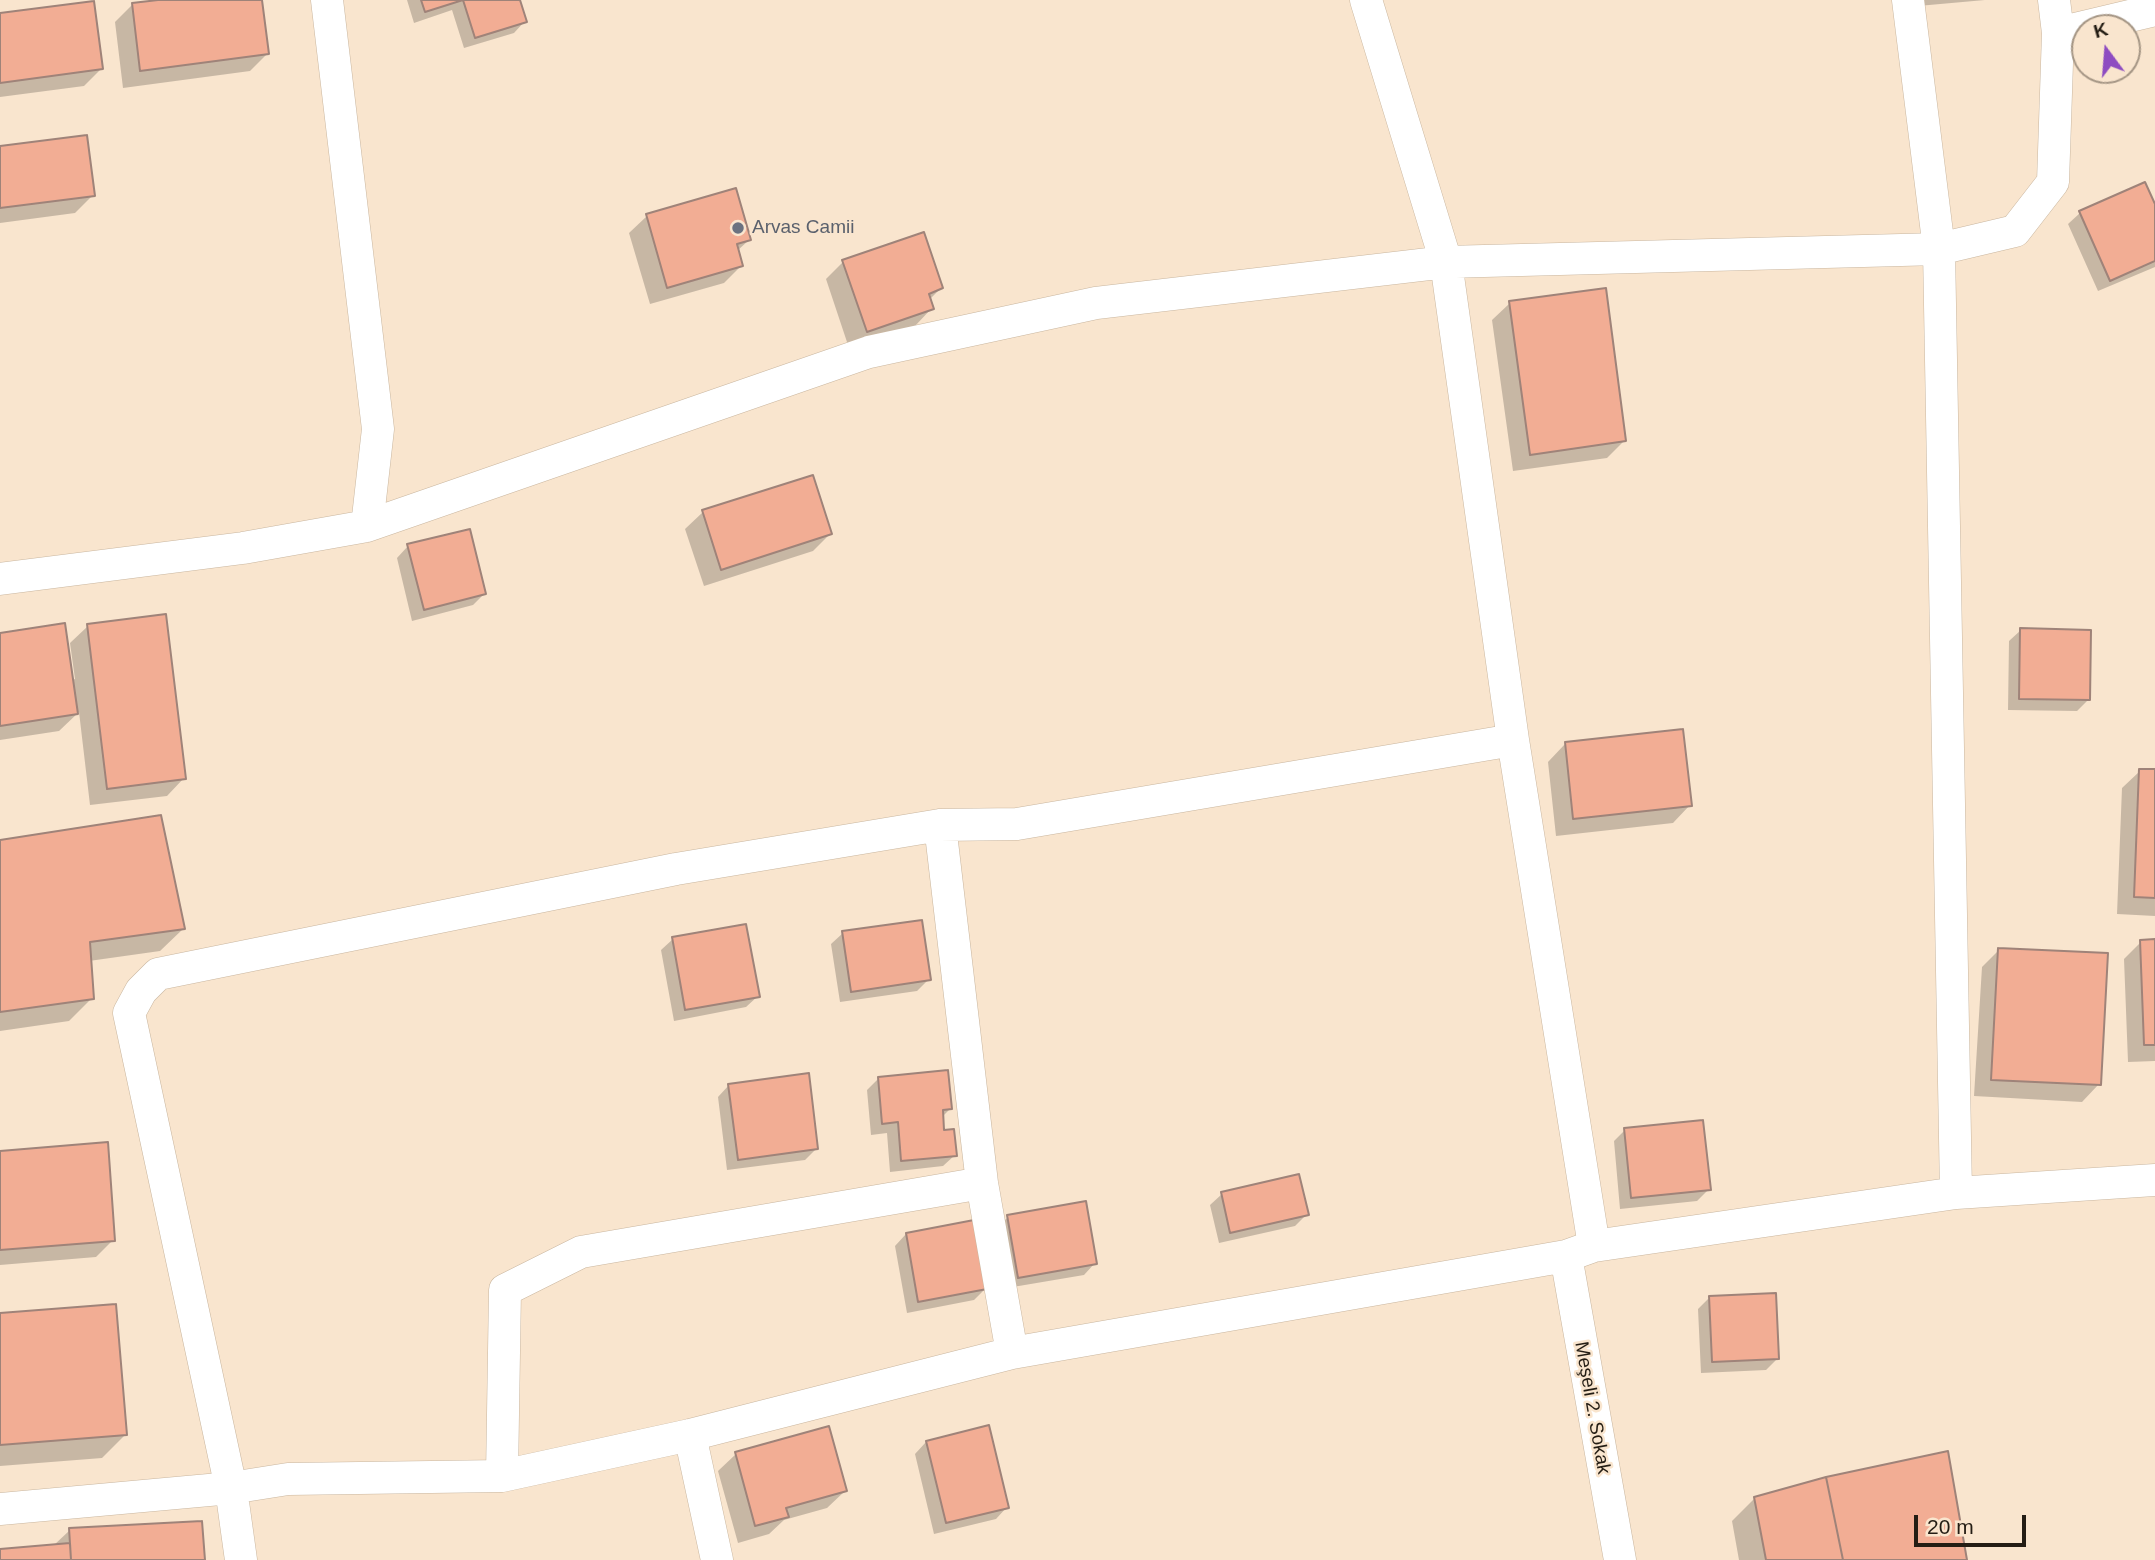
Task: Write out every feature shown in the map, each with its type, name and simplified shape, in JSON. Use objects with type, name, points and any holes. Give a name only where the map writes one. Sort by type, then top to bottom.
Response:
[{"type":"street","points":[[327,0],[378,429],[367,526]]},
{"type":"street","name":"Meşeli 2. Sokak","points":[[1366,0],[1446,262],[1513,740],[1620,1560]]},
{"type":"street","points":[[1908,0],[1939,249],[1956,1193]]},
{"type":"street","points":[[0,579],[243,548],[367,526],[869,352],[1096,303],[1446,262],[1939,249],[2015,231],[2053,182],[2058,33],[2054,0]]},
{"type":"street","points":[[2058,33],[2155,10]]},
{"type":"street","points":[[241,1560],[231,1488],[129,1013],[141,990],[158,974],[676,869],[940,825],[1017,824],[1513,740]]},
{"type":"street","points":[[940,825],[982,1183],[1012,1353]]},
{"type":"street","points":[[0,1509],[231,1488],[288,1479],[502,1476],[690,1435],[1012,1353],[1580,1251],[1956,1193],[2155,1180]]},
{"type":"street","points":[[502,1476],[505,1290],[581,1252],[982,1183]]},
{"type":"street","points":[[690,1435],[718,1560]]},
{"type":"building","points":[[158,0],[262,0],[269,54],[140,71],[132,3]]},
{"type":"building","points":[[421,0],[463,0],[425,12]]},
{"type":"building","points":[[463,0],[520,0],[527,22],[475,38]]},
{"type":"building","points":[[94,1],[103,69],[0,83],[0,13]]},
{"type":"building","points":[[87,135],[95,196],[0,208],[0,146]]},
{"type":"building","points":[[2145,182],[2155,204],[2155,261],[2110,281],[2079,211]]},
{"type":"building","points":[[736,188],[751,240],[737,244],[743,266],[667,288],[646,214]]},
{"type":"building","points":[[924,232],[943,288],[929,294],[934,309],[867,332],[842,260]]},
{"type":"building","points":[[1606,288],[1626,441],[1530,455],[1509,301]]},
{"type":"building","points":[[813,475],[832,534],[721,570],[702,510]]},
{"type":"building","points":[[470,529],[486,594],[424,610],[407,544]]},
{"type":"building","points":[[166,614],[186,779],[107,789],[87,624]]},
{"type":"building","points":[[65,623],[78,714],[0,726],[0,633]]},
{"type":"building","points":[[2020,628],[2091,630],[2090,700],[2019,699]]},
{"type":"building","points":[[1683,729],[1692,806],[1573,819],[1565,742]]},
{"type":"building","points":[[2139,769],[2155,769],[2155,898],[2134,897]]},
{"type":"building","points":[[161,815],[185,929],[90,942],[94,999],[0,1012],[0,840]]},
{"type":"building","points":[[922,920],[931,980],[851,992],[842,931]]},
{"type":"building","points":[[746,924],[760,997],[685,1010],[672,937]]},
{"type":"building","points":[[2155,939],[2155,1045],[2144,1045],[2140,940]]},
{"type":"building","points":[[1998,948],[2108,953],[2101,1085],[1991,1080]]},
{"type":"building","points":[[948,1070],[952,1109],[943,1110],[944,1130],[954,1129],[957,1156],[901,1161],[898,1122],[882,1124],[878,1077]]},
{"type":"building","points":[[809,1073],[818,1149],[738,1160],[728,1084]]},
{"type":"building","points":[[1703,1120],[1711,1190],[1631,1198],[1624,1128]]},
{"type":"building","points":[[108,1142],[115,1241],[0,1250],[0,1151]]},
{"type":"building","points":[[1299,1174],[1309,1215],[1230,1233],[1221,1192]]},
{"type":"building","points":[[1086,1201],[1097,1264],[1018,1278],[1007,1215]]},
{"type":"building","points":[[974,1220],[987,1289],[918,1302],[906,1233]]},
{"type":"building","points":[[1776,1293],[1779,1359],[1712,1362],[1709,1296]]},
{"type":"building","points":[[116,1304],[127,1435],[0,1445],[0,1313]]},
{"type":"building","points":[[989,1425],[1009,1508],[946,1523],[926,1441]]},
{"type":"building","points":[[829,1426],[847,1491],[786,1508],[789,1517],[755,1526],[735,1452]]},
{"type":"building","points":[[1948,1451],[1967,1560],[1843,1560],[1826,1477]]},
{"type":"building","points":[[1826,1477],[1843,1560],[1766,1560],[1754,1497]]},
{"type":"building","points":[[202,1521],[205,1560],[71,1560],[69,1528]]},
{"type":"building","points":[[70,1543],[71,1560],[0,1560],[0,1549]]},
{"type":"place","name":"Arvas Camii","points":[[738,228]]}]
